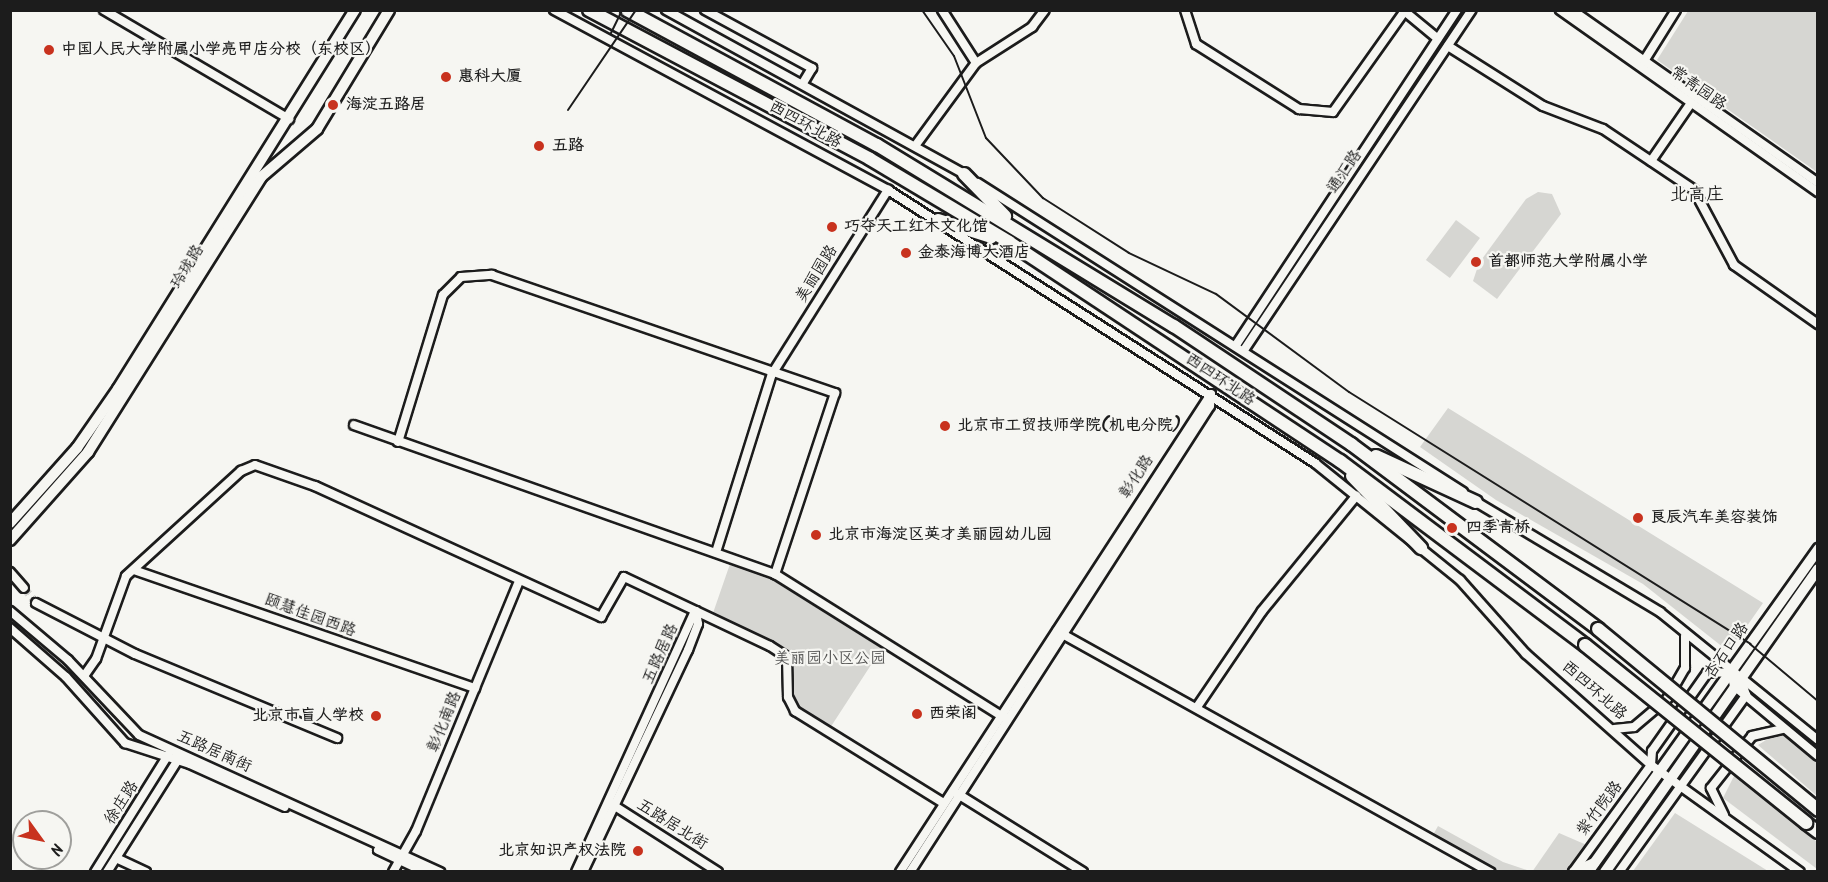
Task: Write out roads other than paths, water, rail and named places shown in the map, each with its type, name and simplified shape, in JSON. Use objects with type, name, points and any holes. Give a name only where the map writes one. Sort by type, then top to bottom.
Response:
[{"type":"highway","name":"西四环北路","points":[[589,10],[870,159],[1009,242],[1340,461],[1585,645],[1818,832]]},
{"type":"highway","name":"西四环北路","points":[[627,10],[1016,227],[1351,444],[1598,629],[1818,810]]},
{"type":"highway","points":[[964,174],[1016,227]]},
{"type":"highway","points":[[938,220],[1009,242]]},
{"type":"highway","points":[[1351,444],[1476,502]]},
{"type":"highway","points":[[1340,461],[1421,548]]},
{"type":"main road","name":"玲珑路","points":[[10,523],[77,448],[118,389],[251,171],[289,120],[355,10]]},
{"type":"main road","name":"玲珑路","points":[[10,540],[88,452],[261,177],[316,129],[387,10]]},
{"type":"main road","name":"杏石口路","points":[[1669,779],[1818,549]]},
{"type":"main road","name":"杏石口路","points":[[1656,768],[1735,678],[1818,569]]},
{"type":"main road","name":"紫竹院路","points":[[1591,867],[1656,768]]},
{"type":"main road","points":[[1605,872],[1669,779]]},
{"type":"main road","points":[[1573,872],[1591,867]]},
{"type":"street","points":[[104,10],[289,120]]},
{"type":"street","name":"西四环北路","points":[[554,10],[888,190],[1211,394],[1356,496],[1421,548],[1460,580],[1526,654],[1656,768],[1679,787],[1800,872]]},
{"type":"street","points":[[666,10],[803,83],[964,174],[1244,350],[1476,502],[1623,587],[1735,678],[1818,740]]},
{"type":"street","points":[[705,10],[812,68],[803,83]]},
{"type":"street","points":[[942,10],[976,63]]},
{"type":"street","points":[[915,146],[976,63],[1032,27],[1045,10]]},
{"type":"street","points":[[1185,10],[1196,44],[1299,109],[1333,111],[1404,11],[1438,39]]},
{"type":"street","name":"通汇路","points":[[1236,345],[1456,10]]},
{"type":"street","name":"通汇路","points":[[1244,350],[1472,10]]},
{"type":"street","name":"常青园路","points":[[1560,10],[1818,192]]},
{"type":"street","name":"常青园路","points":[[1572,10],[1818,183]]},
{"type":"street","points":[[1644,61],[1676,10]]},
{"type":"street","points":[[1448,46],[1543,106],[1603,129],[1694,190],[1734,265],[1818,324]]},
{"type":"street","points":[[1651,161],[1691,103]]},
{"type":"street","name":"美丽园路","points":[[717,549],[772,374],[888,190]]},
{"type":"street","points":[[398,442],[443,295],[461,277],[492,275],[772,374],[835,393],[775,574]]},
{"type":"street","name":"彰化路","points":[[910,872],[954,791],[1209,406],[1211,394]]},
{"type":"street","points":[[354,425],[398,442],[717,549],[775,574],[1003,717]]},
{"type":"street","points":[[84,676],[105,638],[126,576],[241,471],[255,465],[315,486],[601,617],[624,577],[695,611],[787,657],[788,698],[795,711],[942,802]]},
{"type":"street","points":[[1197,707],[1289,574],[1356,496]]},
{"type":"street","name":"颐慧佳园西路","points":[[134,570],[475,688]]},
{"type":"street","points":[[10,572],[24,588]]},
{"type":"street","name":"彰化南路","points":[[393,872],[519,581]]},
{"type":"street","points":[[36,603],[105,638],[337,738]]},
{"type":"street","name":"五路居南街","points":[[10,611],[84,676],[126,727],[171,749],[180,757],[425,872]]},
{"type":"street","name":"五路居路","points":[[583,872],[695,611]]},
{"type":"street","name":"五路居南街","points":[[10,628],[66,677],[117,737],[166,759],[180,757],[440,872]]},
{"type":"street","points":[[1059,632],[1490,872]]},
{"type":"street","points":[[1614,729],[1634,727],[1667,699],[1685,668],[1685,636]]},
{"type":"street","points":[[1656,768],[1652,751],[1707,674],[1735,678],[1746,694],[1769,712],[1800,727]]},
{"type":"street","points":[[1619,872],[1746,694]]},
{"type":"street","points":[[1769,712],[1783,729],[1818,756]]},
{"type":"street","points":[[1728,820],[1712,788],[1752,736],[1783,729]]},
{"type":"street","name":"徐庄路","points":[[96,872],[171,749]]},
{"type":"street","name":"徐庄路","points":[[107,872],[180,757]]},
{"type":"street","name":"紫竹院路","points":[[1573,872],[1656,768]]},
{"type":"street","points":[[954,791],[1083,872]]},
{"type":"street","name":"彰化路","points":[[900,872],[942,802],[954,791]]},
{"type":"street","name":"五路居路","points":[[576,872],[612,805]]},
{"type":"street","name":"五路居北街","points":[[612,805],[718,872]]},
{"type":"street","points":[[116,858],[146,872]]},
{"type":"tunnel","points":[[24,588],[36,603]]},
{"type":"railway","points":[[611,33],[622,10]]},
{"type":"railway","points":[[568,110],[636,10]]},
{"type":"railway","points":[[922,10],[954,56],[986,138],[1043,198],[1129,253],[1216,294],[1349,392],[1750,644],[1818,701]]},
{"type":"place","name":"中国人民大学附属小学亮甲店分校（东校区）","points":[[49,50]]},
{"type":"place","name":"惠科大厦","points":[[446,77]]},
{"type":"place","name":"海淀五路居","points":[[333,105]]},
{"type":"place","name":"五路","points":[[539,146]]},
{"type":"place","name":"巧夺天工红木文化馆","points":[[832,227]]},
{"type":"place","name":"金泰海博大酒店","points":[[906,253]]},
{"type":"place","name":"首都师范大学附属小学","points":[[1476,262]]},
{"type":"place","name":"北京市工贸技师学院(机电分院)","points":[[945,426]]},
{"type":"place","name":"良辰汽车美容装饰","points":[[1638,518]]},
{"type":"place","name":"四季青桥","points":[[1452,528]]},
{"type":"place","name":"北京市海淀区英才美丽园幼儿园","points":[[816,535]]},
{"type":"place","name":"西荣阁","points":[[917,714]]},
{"type":"place","name":"北京市盲人学校","points":[[376,716]]},
{"type":"place","name":"北京知识产权法院","points":[[638,851]]},
{"type":"district","name":"北高庄","points":[[1697,196]]},
{"type":"park label","name":"美丽园小区公园","points":[[830,659]]}]
